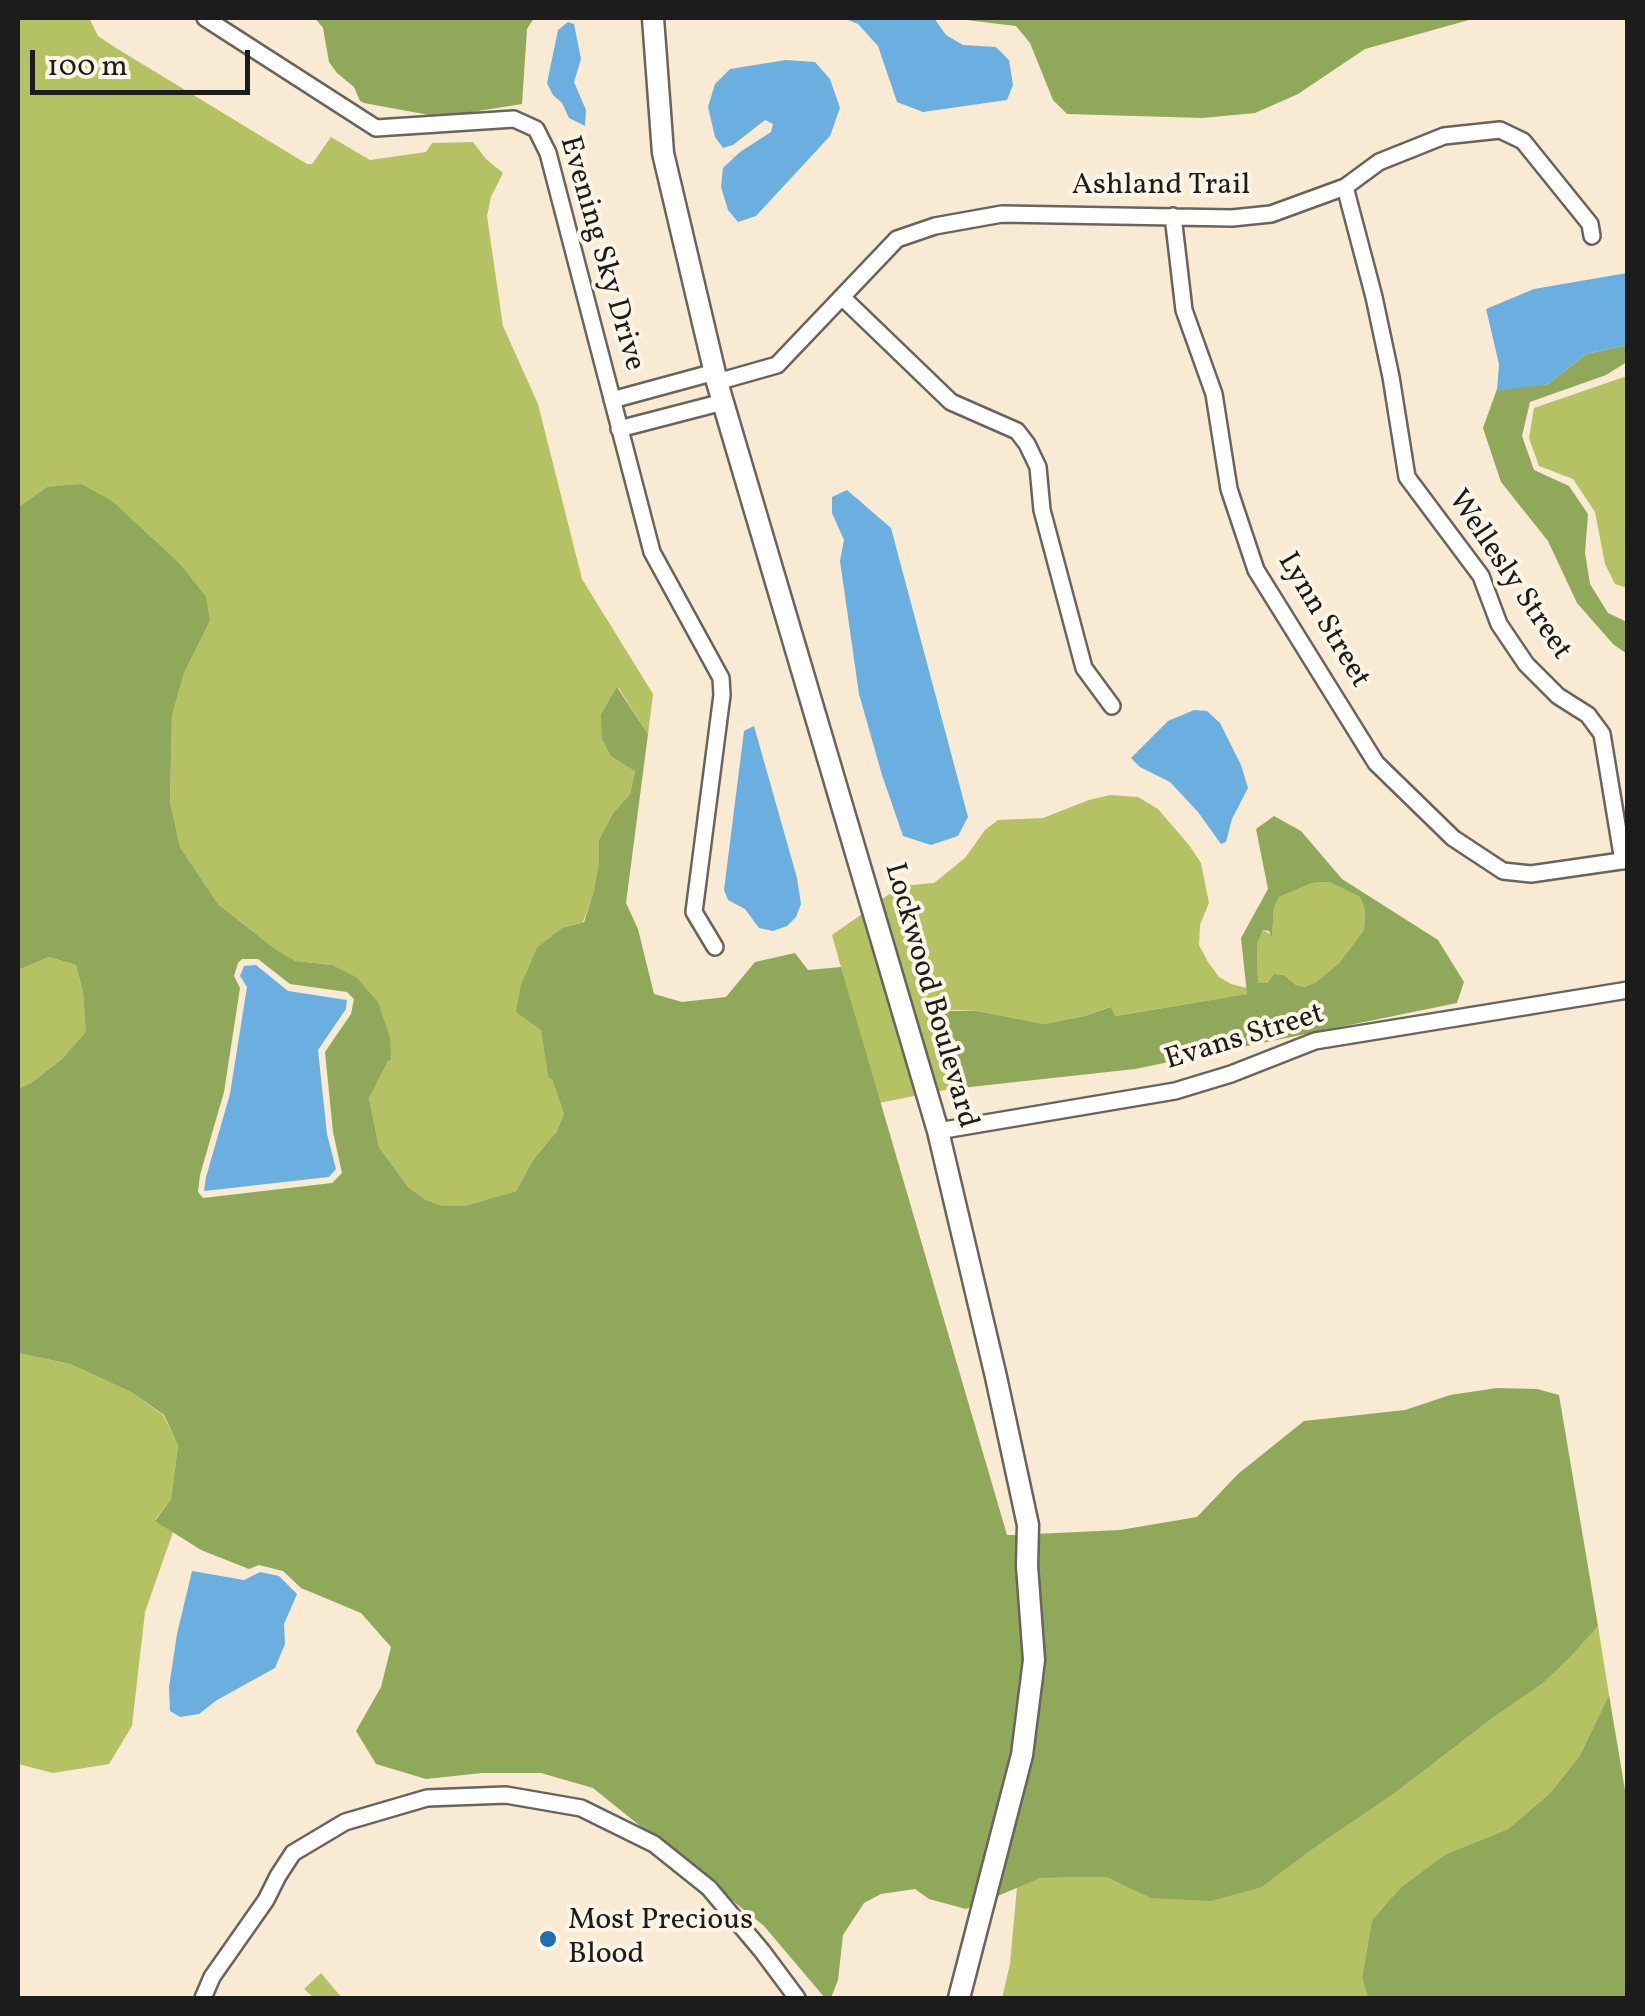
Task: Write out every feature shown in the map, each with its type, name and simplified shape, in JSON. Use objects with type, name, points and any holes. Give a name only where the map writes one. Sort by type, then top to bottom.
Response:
[{"type":"street","name":"Evening Sky Drive","points":[[205,18],[376,128],[514,118],[536,129],[548,153],[652,552],[721,678],[694,912],[715,946]]},
{"type":"street","name":"Lockwood Boulevard","points":[[652,18],[663,153],[719,385],[938,1131],[1028,1524],[1034,1660],[1022,1755],[958,1998]]},
{"type":"street","name":"Ashland Trail","points":[[719,385],[777,365],[896,240],[935,226],[1002,214],[1232,218],[1271,214],[1344,187],[1378,162],[1444,136],[1500,130],[1524,141],[1590,224],[1592,236]]},
{"type":"street","name":"Wellesly Street","points":[[1344,187],[1374,297],[1407,477],[1481,576],[1499,624],[1526,664],[1558,696],[1588,715],[1602,734],[1625,861]]},
{"type":"street","name":"Lynn Street","points":[[1173,216],[1184,310],[1214,394],[1229,488],[1256,570],[1376,763],[1453,838],[1504,871],[1532,874],[1625,861]]},
{"type":"street","points":[[843,298],[951,402],[1018,431],[1027,444],[1038,467],[1042,510],[1084,668],[1112,706]]},
{"type":"street","name":"Evening Sky Drive","points":[[612,400],[719,385]]},
{"type":"street","points":[[619,429],[719,385]]},
{"type":"street","name":"Evans Street","points":[[938,1131],[1175,1092],[1315,1042],[1628,990]]},
{"type":"street","points":[[203,1998],[212,1977],[266,1900],[293,1852],[345,1822],[426,1798],[506,1795],[581,1808],[654,1844],[709,1888],[762,1950],[796,1998]]},
{"type":"green space","points":[[18,18],[89,18],[98,36],[307,164],[312,164],[331,137],[370,160],[426,152],[432,143],[473,142],[503,173],[487,216],[503,326],[538,404],[582,579],[653,694],[648,734],[618,687],[601,714],[635,771],[630,794],[613,813],[599,840],[594,892],[583,922],[562,928],[541,1030],[548,1076],[564,1114],[557,1131],[533,1160],[516,1191],[465,1206],[443,1206],[408,1187],[379,1147],[369,1098],[388,1060],[390,1038],[332,965],[296,961],[218,904],[180,847],[170,802],[172,716],[184,673],[210,621],[179,563],[146,534],[47,487],[18,507]]},
{"type":"green space","points":[[315,18],[534,18],[527,29],[522,104],[440,117],[364,103],[329,62],[323,28]]},
{"type":"green space","points":[[963,18],[1476,18],[1365,49],[1298,94],[1255,113],[1203,118],[1067,114],[1053,100],[1030,43],[1016,26]]},
{"type":"green space","points":[[1627,345],[1627,362],[1606,375],[1530,402],[1522,436],[1534,470],[1569,486],[1588,514],[1585,553],[1590,584],[1608,613],[1627,622],[1627,654],[1577,603],[1548,541],[1501,482],[1483,428],[1497,389],[1548,384],[1586,354]]},
{"type":"green space","points":[[1628,376],[1627,588],[1615,584],[1605,564],[1595,512],[1573,479],[1539,466],[1529,438],[1534,408]]},
{"type":"green space","points":[[81,484],[112,501],[179,563],[206,597],[210,621],[184,673],[172,716],[170,802],[180,847],[218,904],[275,949],[296,961],[332,965],[356,977],[378,1002],[390,1038],[391,1059],[369,1098],[379,1147],[408,1187],[426,1200],[443,1206],[465,1206],[516,1191],[533,1160],[557,1131],[564,1114],[548,1077],[541,1030],[516,1012],[521,985],[537,948],[562,928],[584,922],[594,891],[599,840],[613,813],[630,794],[635,771],[611,756],[602,739],[601,714],[617,687],[648,734],[626,903],[638,929],[654,994],[682,1002],[726,997],[755,962],[795,953],[808,970],[841,967],[1007,1535],[1020,1535],[1027,1659],[1014,1753],[975,1905],[966,1909],[929,1899],[915,1889],[881,1894],[864,1903],[843,1935],[838,1980],[831,1998],[825,1998],[764,1926],[593,1788],[541,1773],[482,1773],[426,1779],[376,1764],[356,1731],[381,1687],[391,1647],[361,1613],[301,1588],[283,1571],[259,1565],[249,1569],[201,1550],[155,1521],[171,1499],[178,1445],[164,1415],[131,1392],[70,1364],[18,1353],[18,1089],[62,1059],[86,1032],[76,965],[49,957],[18,970],[18,507],[47,487]],"holes":[[[242,959],[258,959],[290,984],[347,992],[354,999],[351,1014],[325,1052],[333,1132],[342,1173],[332,1183],[203,1198],[198,1192],[200,1175],[224,1092],[240,988],[234,976]]]},
{"type":"green space","points":[[1110,795],[1138,797],[1158,809],[1189,845],[1201,863],[1209,903],[1200,925],[1199,945],[1219,977],[1247,988],[1248,994],[1114,1016],[1109,1007],[1044,1024],[977,1011],[930,1012],[952,1089],[934,1092],[878,902],[901,886],[934,883],[965,858],[985,830],[998,820],[1043,818]]},
{"type":"green space","points":[[1274,816],[1301,831],[1342,879],[1438,940],[1464,982],[1457,1003],[1135,1069],[952,1089],[930,1011],[977,1011],[1044,1024],[1110,1007],[1115,1016],[1247,994],[1241,938],[1268,889],[1256,829]],"holes":[[[1329,882],[1360,897],[1365,910],[1364,930],[1339,963],[1305,987],[1274,974],[1267,983],[1258,983],[1257,944],[1263,930],[1272,937],[1274,907],[1279,897],[1312,883]]]},
{"type":"green space","points":[[1329,882],[1360,897],[1365,910],[1364,930],[1339,963],[1316,982],[1305,987],[1274,974],[1267,983],[1258,983],[1257,944],[1263,930],[1272,935],[1274,907],[1279,897],[1312,883]]},
{"type":"green space","points":[[865,912],[919,1095],[879,1103],[832,935]]},
{"type":"green space","points":[[49,957],[76,965],[87,1033],[62,1059],[18,1089],[18,970]]},
{"type":"green space","points":[[18,1353],[70,1364],[131,1392],[163,1415],[178,1444],[171,1499],[155,1520],[173,1532],[145,1612],[132,1726],[109,1764],[53,1773],[18,1764]]},
{"type":"green space","points":[[1497,1388],[1537,1389],[1559,1395],[1598,1626],[1569,1658],[1542,1684],[1262,1887],[1211,1901],[1150,1898],[1106,1877],[1040,1878],[993,1898],[1029,1757],[1035,1534],[1120,1530],[1197,1517],[1238,1474],[1304,1421],[1405,1410],[1450,1395]]},
{"type":"green space","points":[[1598,1626],[1609,1695],[1579,1757],[1550,1793],[1508,1829],[1446,1854],[1401,1887],[1372,1920],[1362,1978],[1368,1998],[1002,1998],[1010,1964],[1017,1887],[1040,1878],[1106,1877],[1150,1898],[1262,1887],[1542,1684]]},
{"type":"green space","points":[[1609,1695],[1627,1802],[1627,1998],[1368,1998],[1362,1978],[1372,1920],[1401,1887],[1446,1854],[1508,1829],[1550,1793],[1579,1757]]},
{"type":"green space","points":[[321,1973],[342,1998],[314,1998],[304,1989]]},
{"type":"water","points":[[843,18],[934,18],[946,35],[963,45],[996,47],[1009,60],[1013,85],[1007,100],[923,112],[897,102],[878,46],[858,24]]},
{"type":"water","points":[[568,22],[574,24],[581,59],[574,82],[586,110],[585,126],[569,118],[547,83],[558,30]]},
{"type":"water","points":[[786,60],[815,62],[830,79],[840,108],[830,136],[756,216],[738,222],[728,210],[721,187],[723,168],[771,132],[773,124],[765,120],[733,145],[723,148],[715,137],[708,107],[715,84],[730,69]]},
{"type":"water","points":[[1627,273],[1627,345],[1586,354],[1548,384],[1497,391],[1499,364],[1486,309],[1534,289]]},
{"type":"water","points":[[847,490],[891,528],[968,817],[958,836],[931,845],[903,836],[859,694],[840,561],[844,540],[832,513],[832,497]]},
{"type":"water","points":[[1194,710],[1207,711],[1220,723],[1248,788],[1232,819],[1226,842],[1221,844],[1170,782],[1131,758],[1168,721]]},
{"type":"water","points":[[754,726],[801,904],[787,926],[773,931],[759,928],[745,909],[728,900],[724,890],[744,731]]},
{"type":"water","points":[[256,965],[288,991],[347,1000],[346,1009],[318,1050],[327,1134],[336,1169],[329,1177],[204,1191],[230,1094],[247,987],[240,976],[244,966]]},
{"type":"water","points":[[192,1571],[244,1580],[260,1572],[279,1576],[297,1594],[284,1624],[285,1644],[275,1668],[199,1714],[180,1717],[170,1711],[169,1687]]},
{"type":"place","name":"Most Precious Blood","points":[[548,1939]]}]
